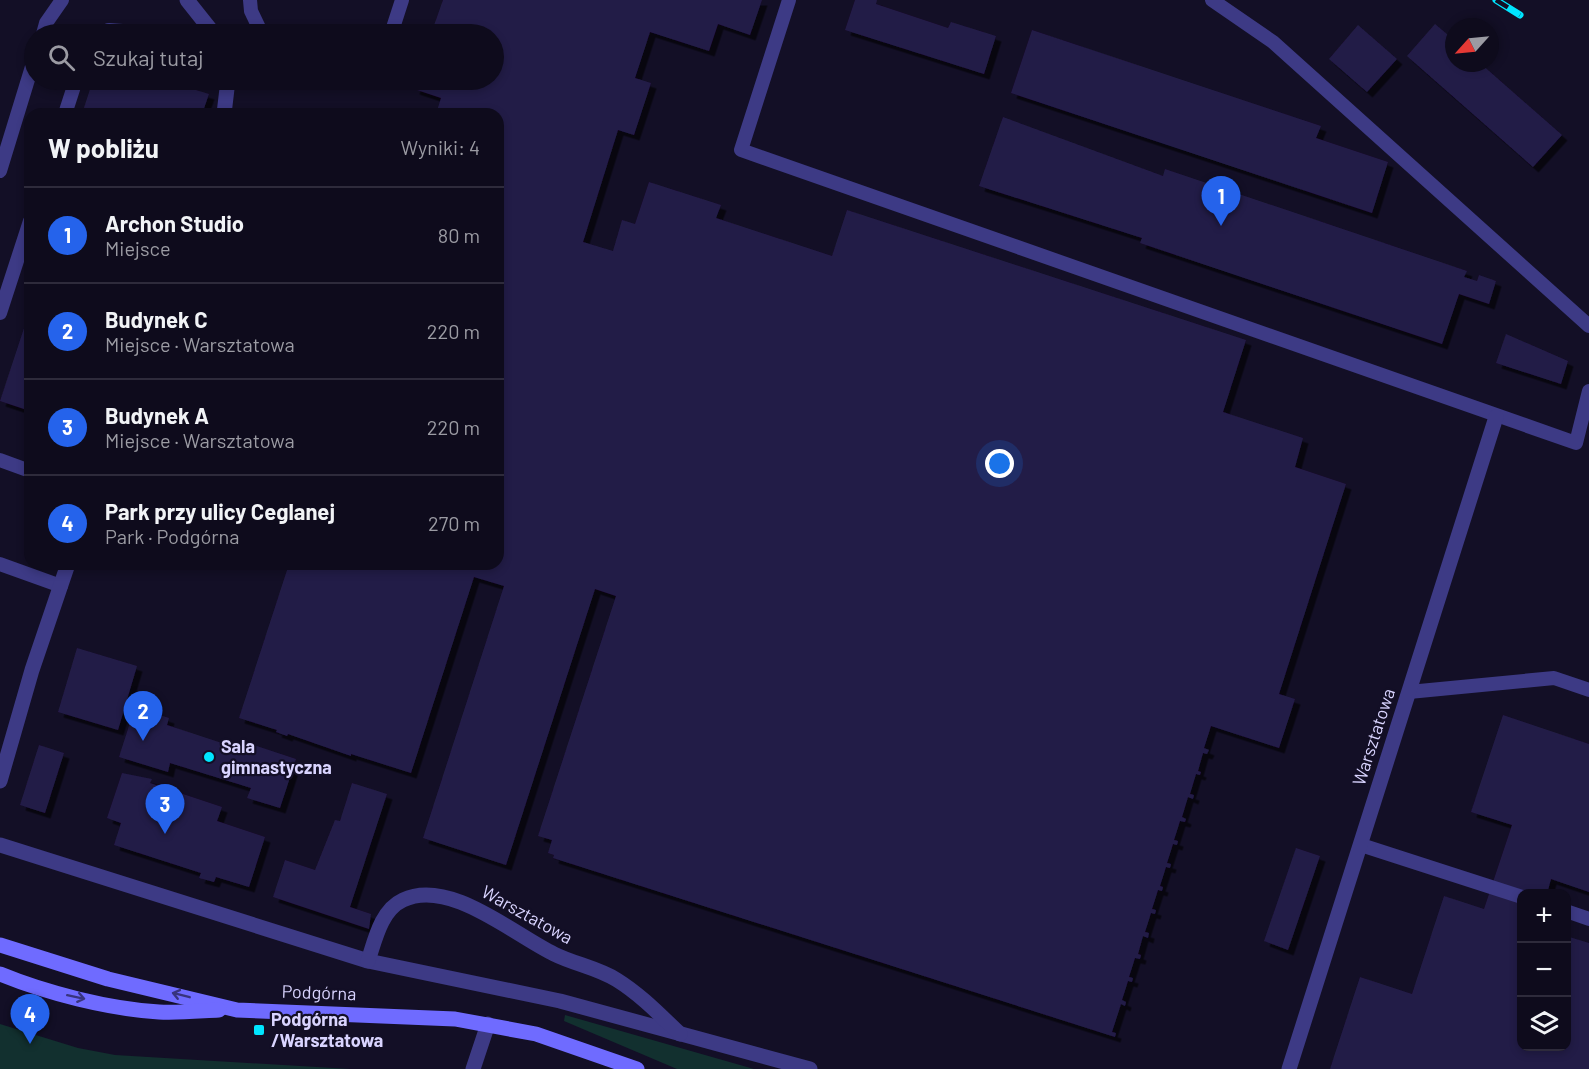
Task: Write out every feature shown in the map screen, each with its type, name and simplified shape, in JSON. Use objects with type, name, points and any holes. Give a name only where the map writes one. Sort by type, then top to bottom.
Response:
[{"type":"street","points":[[186,0],[206,24]]},
{"type":"street","points":[[225,108],[227,90]]},
{"type":"street","name":"Warsztatowa","points":[[1289,1069],[1496,417]]},
{"type":"street","points":[[0,781],[32,670],[66,570]]},
{"type":"street","name":"Warsztatowa","points":[[0,845],[368,961],[560,1001],[810,1069]]},
{"type":"street","name":"Warsztatowa","points":[[368,961],[384,918],[401,901],[411,897],[457,900],[474,907],[553,954],[615,979],[646,1002],[682,1036]]},
{"type":"street","name":"Podgórna","points":[[0,945],[108,979],[237,1010],[407,1016],[488,1024],[536,1034],[637,1069]]},
{"type":"street","points":[[0,974],[62,993],[129,1008],[160,1012],[237,1010]]},
{"type":"street","points":[[473,1069],[488,1024]]},
{"type":"lane","points":[[46,24],[62,0]]},
{"type":"lane","points":[[250,0],[251,11],[256,24]]},
{"type":"lane","points":[[394,24],[402,0]]},
{"type":"lane","points":[[789,0],[741,150],[1496,417],[1576,443],[1589,391]]},
{"type":"lane","points":[[1212,0],[1273,42],[1589,326]]},
{"type":"lane","points":[[0,171],[25,90]]},
{"type":"lane","points":[[67,108],[73,90]]},
{"type":"lane","points":[[0,313],[24,239]]},
{"type":"lane","points":[[0,460],[24,469]]},
{"type":"lane","points":[[0,564],[61,586]]},
{"type":"lane","points":[[1409,692],[1554,678],[1589,690]]},
{"type":"lane","points":[[1360,844],[1517,896]]},
{"type":"lane","points":[[1571,913],[1589,919]]},
{"type":"green space","points":[[565,1015],[754,1069],[677,1069],[564,1021]]},
{"type":"green space","points":[[0,1024],[78,1048],[115,1055],[350,1069],[0,1069]]},
{"type":"building","points":[[443,0],[762,0],[750,35],[718,24],[709,51],[650,32],[635,78],[651,83],[634,135],[618,130],[583,242],[613,251],[622,220],[635,224],[649,182],[721,205],[716,218],[832,256],[847,210],[1246,340],[1223,412],[1303,438],[1295,467],[1346,484],[1279,694],[1295,699],[1279,748],[1211,726],[1204,748],[1209,750],[1207,754],[1203,753],[1198,771],[1201,772],[1200,775],[1196,774],[1190,794],[1194,795],[1193,799],[1188,797],[1182,817],[1186,819],[1185,822],[1180,821],[1174,840],[1178,841],[1177,845],[1173,844],[1167,863],[1171,864],[1170,868],[1166,867],[1160,886],[1163,887],[1162,891],[1158,890],[1152,909],[1156,910],[1155,914],[1151,913],[1145,932],[1149,933],[1148,938],[1143,936],[1138,954],[1141,955],[1140,959],[1135,958],[1129,977],[1133,978],[1132,982],[1128,981],[1122,1000],[1126,1002],[1125,1006],[1121,1004],[1112,1032],[1116,1033],[1115,1037],[553,858],[554,855],[548,853],[552,840],[538,836],[616,596],[595,589],[506,865],[423,838],[504,586],[474,577],[411,773],[351,754],[351,756],[288,734],[287,736],[276,732],[277,730],[239,718],[287,570],[504,570],[504,108],[438,108],[441,98],[417,90],[504,90],[504,24],[435,24]]},
{"type":"building","points":[[855,0],[877,0],[876,4],[948,28],[951,22],[996,36],[984,74],[845,30]]},
{"type":"building","points":[[1435,24],[1445,32],[1445,72],[1490,72],[1562,135],[1533,167],[1407,56]]},
{"type":"building","points":[[1358,25],[1397,59],[1367,92],[1329,59]]},
{"type":"building","points":[[1032,30],[1321,126],[1316,138],[1388,162],[1372,213],[1011,93]]},
{"type":"building","points":[[90,90],[196,90],[209,94],[204,108],[84,108]]},
{"type":"building","points":[[1003,117],[1163,176],[1165,169],[1467,271],[1464,277],[1477,281],[1479,275],[1496,281],[1489,304],[1459,294],[1442,344],[1140,243],[1142,238],[979,186]]},
{"type":"building","points":[[24,328],[24,409],[0,401]]},
{"type":"building","points":[[1506,334],[1568,361],[1561,384],[1496,363]]},
{"type":"building","points":[[77,648],[137,666],[118,730],[58,712]]},
{"type":"building","points":[[135,707],[169,718],[167,725],[240,749],[242,741],[296,759],[280,808],[247,798],[251,788],[170,763],[168,772],[119,757]]},
{"type":"building","points":[[1503,715],[1589,744],[1589,892],[1551,879],[1548,889],[1517,889],[1517,1051],[1571,1051],[1571,938],[1589,943],[1589,1069],[1330,1069],[1360,977],[1412,994],[1444,896],[1484,909],[1512,825],[1471,812]]},
{"type":"building","points":[[39,745],[64,753],[45,813],[20,805]]},
{"type":"building","points":[[122,773],[152,779],[150,783],[222,807],[217,821],[265,837],[249,887],[216,877],[214,882],[199,878],[201,873],[114,845],[121,823],[107,818]]},
{"type":"building","points":[[352,783],[387,794],[350,907],[371,914],[369,929],[273,897],[285,860],[315,870],[335,820],[340,821]]},
{"type":"building","points":[[1296,848],[1320,856],[1288,950],[1264,941]]},
{"type":"railway","points":[[1496,0],[1520,15]]},
{"type":"place","name":"Archon Studio","points":[[1221,226]]},
{"type":"place","name":"Budynek C","points":[[143,741]]},
{"type":"place","name":"Sala gimnastyczna","points":[[209,757]]},
{"type":"place","name":"Budynek A","points":[[165,834]]},
{"type":"place","name":"Podgórna /Warsztatowa","points":[[259,1030]]},
{"type":"place","name":"Park przy ulicy Ceglanej","points":[[30,1044]]}]
